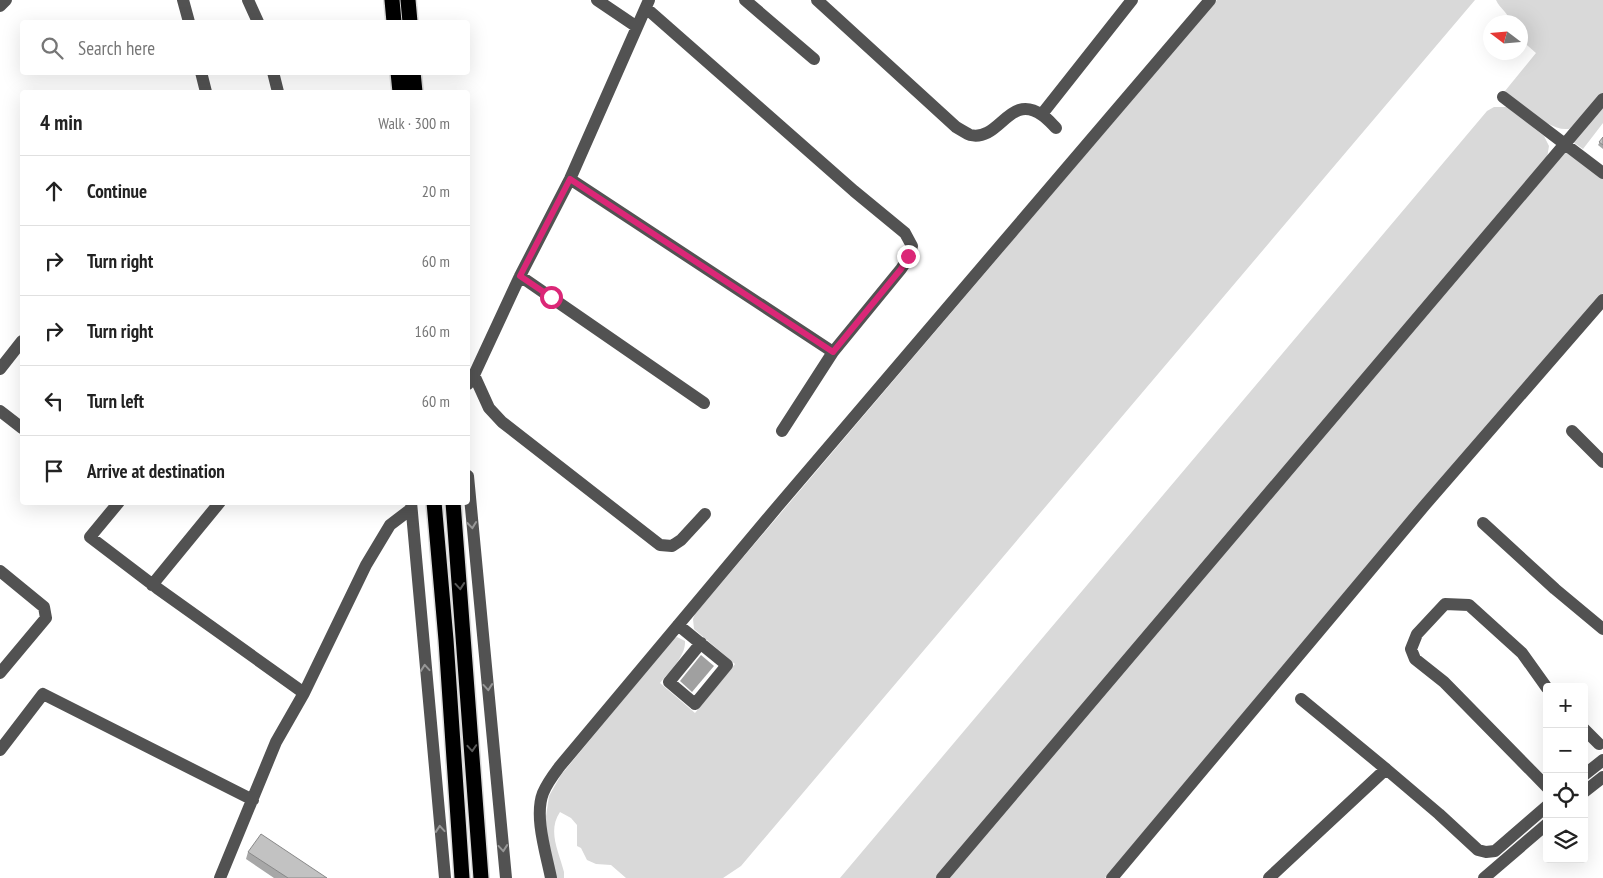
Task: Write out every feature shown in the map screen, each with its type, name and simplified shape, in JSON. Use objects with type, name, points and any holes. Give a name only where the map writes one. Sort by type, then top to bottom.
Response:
[{"type":"highway","points":[[392,0],[394,20]]},
{"type":"highway","points":[[408,0],[410,20]]},
{"type":"highway","points":[[398,75],[400,90]]},
{"type":"highway","points":[[413,75],[415,90]]},
{"type":"highway","points":[[434,505],[446,640],[462,878]]},
{"type":"highway","points":[[453,505],[481,878]]},
{"type":"street","points":[[0,6],[6,0]]},
{"type":"street","points":[[183,0],[188,20]]},
{"type":"street","points":[[248,0],[257,20]]},
{"type":"street","points":[[597,0],[637,27]]},
{"type":"street","points":[[746,0],[814,59]]},
{"type":"street","points":[[817,0],[956,128],[970,134],[983,135],[993,130],[1007,116],[1020,109],[1042,114],[1056,128]]},
{"type":"street","points":[[1042,114],[1132,0]]},
{"type":"street","points":[[551,878],[539,818],[543,792],[560,766],[791,491],[1210,0]]},
{"type":"street","points":[[705,514],[681,540],[672,546],[660,545],[502,422],[489,408],[471,380],[520,276],[570,179],[647,4],[854,191],[905,233],[912,246],[901,269],[833,352],[782,431]]},
{"type":"street","points":[[202,75],[206,90]]},
{"type":"street","points":[[274,75],[278,90]]},
{"type":"street","points":[[1503,97],[1603,172]]},
{"type":"street","points":[[942,878],[1603,99]]},
{"type":"street","points":[[570,179],[833,352]]},
{"type":"street","points":[[520,276],[704,403]]},
{"type":"street","points":[[1112,878],[1425,505],[1603,300]]},
{"type":"street","points":[[0,369],[20,344]]},
{"type":"street","points":[[0,411],[20,426]]},
{"type":"street","points":[[1572,431],[1603,462]]},
{"type":"street","points":[[470,497],[506,878]]},
{"type":"street","points":[[117,505],[90,537],[304,693]]},
{"type":"street","points":[[152,584],[218,505]]},
{"type":"street","points":[[220,878],[276,742],[304,693],[366,565],[390,525],[411,506]]},
{"type":"street","points":[[411,506],[445,878]]},
{"type":"street","points":[[1483,523],[1555,589],[1603,629]]},
{"type":"street","points":[[0,571],[44,607],[46,618],[0,673]]},
{"type":"street","points":[[1543,683],[1522,653],[1469,605],[1445,604],[1417,634],[1411,649],[1415,659],[1444,682],[1543,783]]},
{"type":"street","points":[[678,625],[701,643],[727,665],[695,704],[669,682],[701,643]]},
{"type":"street","points":[[0,750],[22,724],[43,694],[253,800]]},
{"type":"street","points":[[1302,698],[1440,814],[1478,850],[1486,852],[1495,851],[1543,809]]},
{"type":"street","points":[[1588,734],[1599,744]]},
{"type":"street","points":[[1587,773],[1603,760]]},
{"type":"street","points":[[1269,878],[1386,768]]},
{"type":"street","points":[[1588,789],[1603,777]]},
{"type":"street","points":[[1484,878],[1543,827]]},
{"type":"shaded area","points":[[1217,0],[1475,0],[741,866],[723,878],[626,878],[611,865],[596,864],[587,860],[581,848],[577,846],[577,825],[571,818],[560,812],[556,819],[554,834],[564,878],[556,878],[545,823],[549,796],[561,775],[673,639],[677,637],[685,641],[685,647],[677,663],[660,683],[695,713],[735,664],[694,629],[693,619],[695,614]]},
{"type":"shaded area","points":[[1496,0],[1603,0],[1603,93],[1575,126],[1568,129],[1549,124],[1528,111],[1505,91],[1536,53],[1528,46],[1528,15],[1507,15]]},
{"type":"shaded area","points":[[1494,107],[1507,107],[1544,136],[1549,146],[1547,158],[936,878],[840,878],[1487,111]]},
{"type":"shaded area","points":[[1603,107],[1603,123],[1583,149],[1573,142]]},
{"type":"shaded area","points":[[1567,150],[1603,178],[1603,293],[1282,667],[1105,878],[949,878]]},
{"type":"shaded area","points":[[701,655],[714,666],[692,692],[680,681]]},
{"type":"building","points":[[1603,137],[1603,145],[1599,142]]},
{"type":"building","points":[[261,834],[327,878],[288,878],[248,852]]},
{"type":"route","points":[[551,297],[520,276],[570,179],[833,352],[901,269],[908,256]]}]
